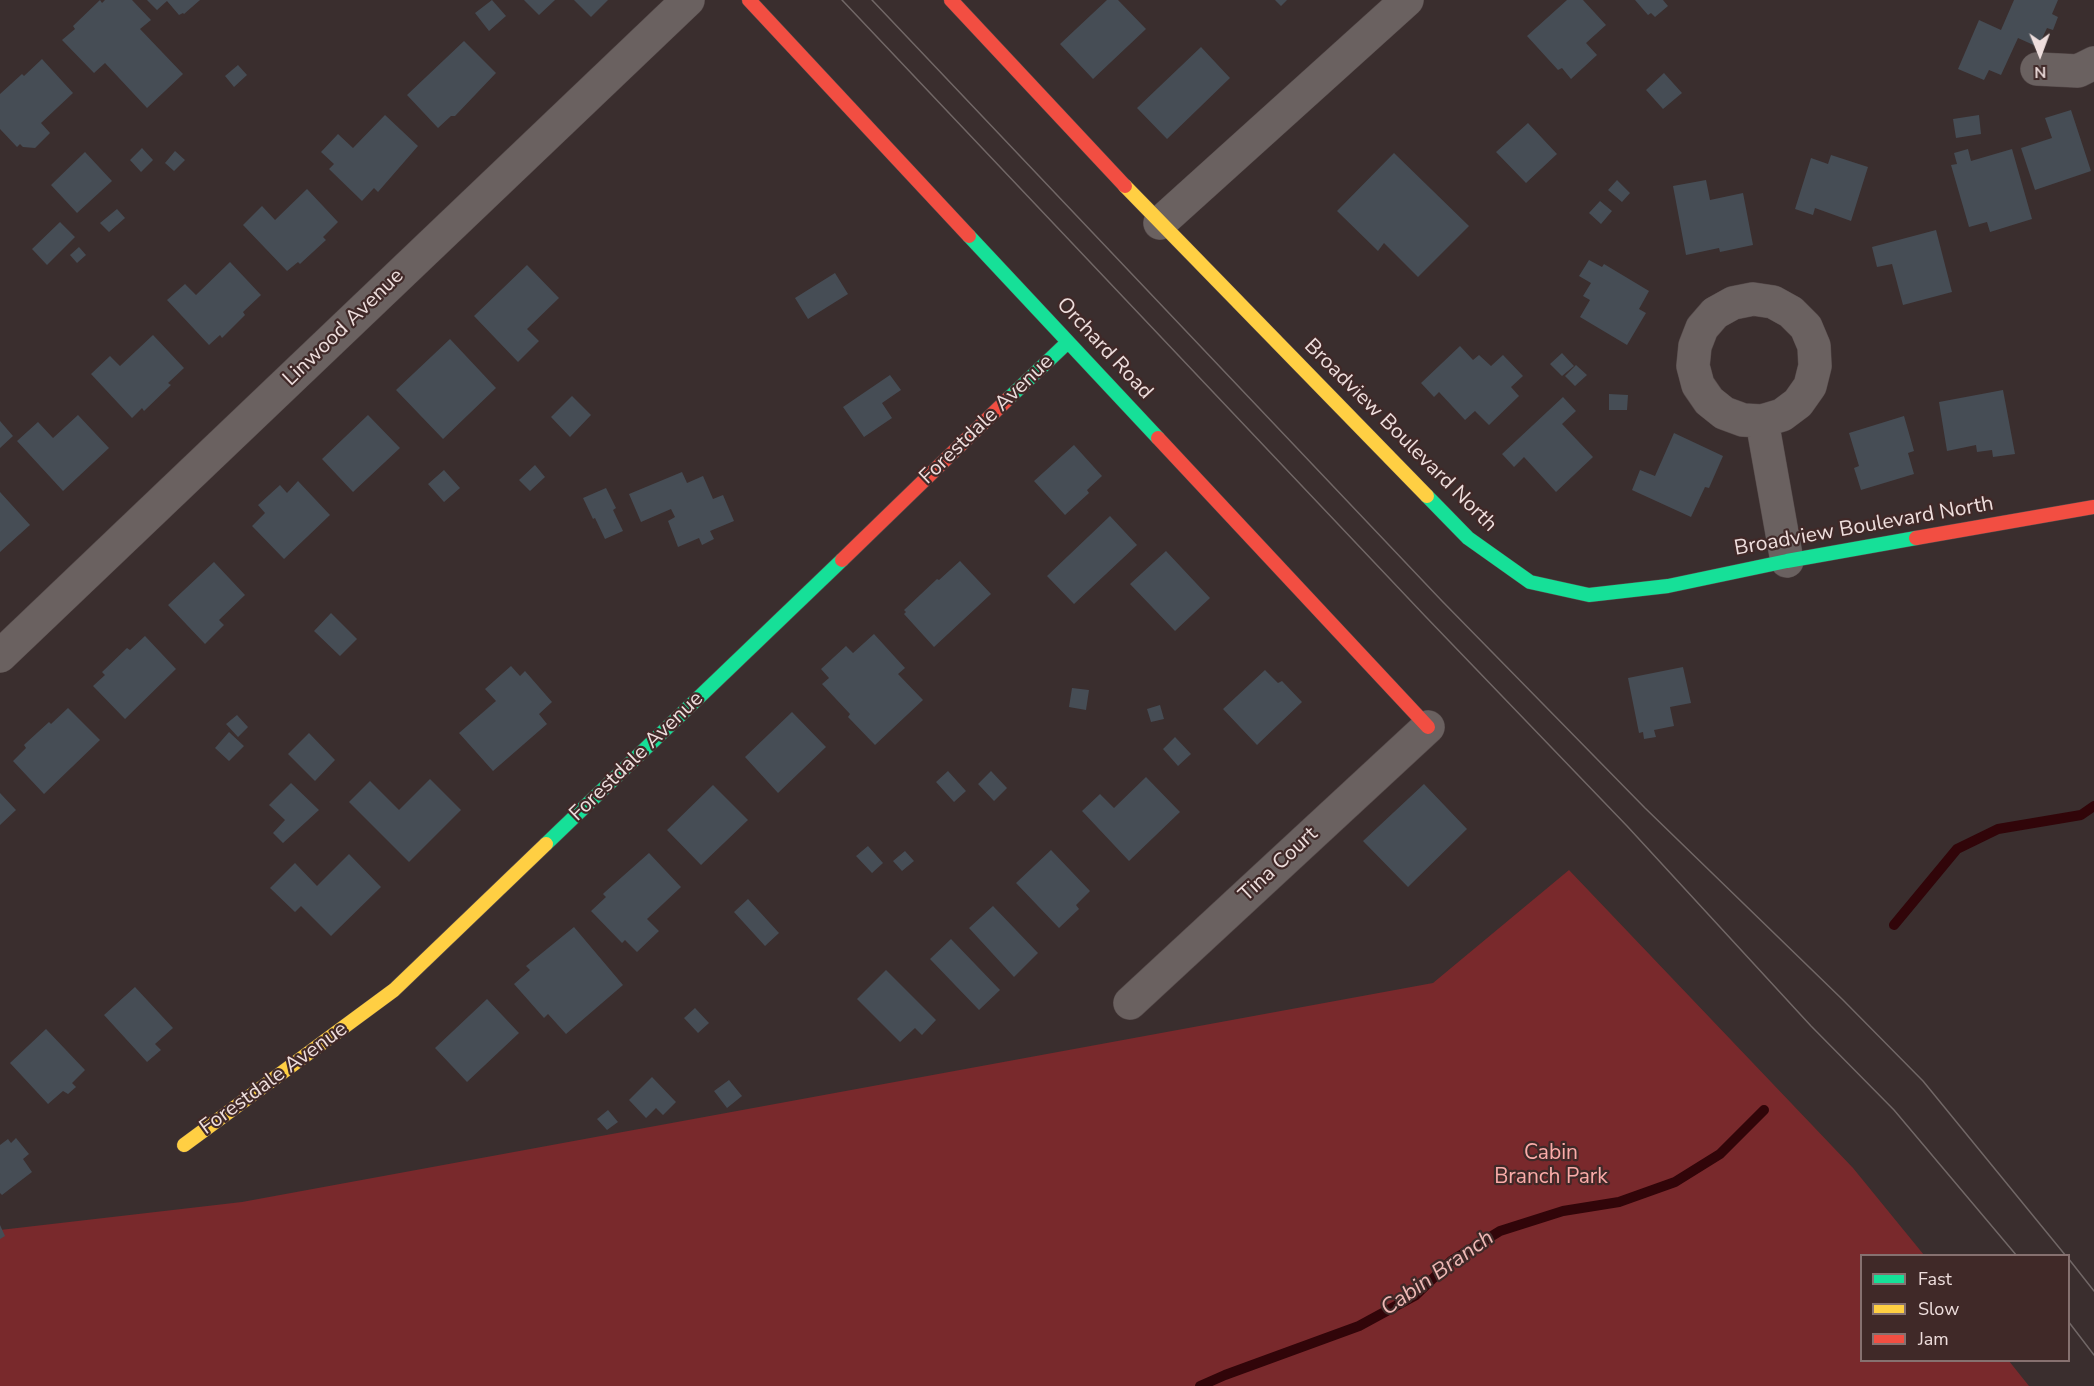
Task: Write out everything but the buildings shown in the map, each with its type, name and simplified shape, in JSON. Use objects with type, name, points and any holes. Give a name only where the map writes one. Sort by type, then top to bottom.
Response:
[{"type":"street","name":"Linwood Avenue","points":[[0,656],[688,0]]},
{"type":"street","name":"Orchard Road","points":[[749,0],[1428,727]]},
{"type":"street","name":"Broadview Boulevard North","points":[[951,0],[1160,223],[1468,538],[1530,582],[1589,595],[1668,586],[1787,561],[2094,507]]},
{"type":"street","points":[[1160,223],[1407,0]]},
{"type":"street","points":[[2037,69],[2078,70],[2094,63]]},
{"type":"street","name":"Forestdale Avenue","points":[[184,1145],[394,990],[1068,342]]},
{"type":"street","points":[[1762,421],[1787,561]]},
{"type":"street","name":"Tina Court","points":[[1130,1003],[1428,727]]},
{"type":"green space","name":"Cabin Branch Park","points":[[1569,870],[1853,1168],[1923,1254],[1860,1254],[1860,1362],[2010,1362],[2029,1386],[0,1386],[0,1230],[242,1202],[1433,983]]},
{"type":"waterway","name":"Cabin Branch","points":[[1894,925],[1957,849],[1998,829],[2081,815],[2094,806]]},
{"type":"waterway","name":"Cabin Branch","points":[[1200,1386],[1359,1326],[1416,1295],[1451,1261],[1500,1231],[1563,1211],[1619,1202],[1675,1182],[1720,1154],[1764,1110]]},
{"type":"tram line","points":[[842,0],[1627,826],[1811,1026],[1894,1110],[2015,1254]]},
{"type":"tram line","points":[[872,0],[1442,601],[1645,808],[1923,1081],[2064,1254]]},
{"type":"tram line","points":[[2070,1261],[2094,1291]]},
{"type":"tram line","points":[[2070,1324],[2094,1355]]},
{"type":"traffic: fast","points":[[969,236],[1158,438]]},
{"type":"traffic: fast","points":[[1009,398],[1068,342]]},
{"type":"traffic: fast","points":[[1427,496],[1468,538],[1530,582],[1589,595],[1668,586],[1787,561],[1916,538]]},
{"type":"traffic: fast","points":[[546,844],[842,560]]},
{"type":"traffic: slow","points":[[1125,186],[1427,496]]},
{"type":"traffic: slow","points":[[184,1145],[394,990],[546,844]]},
{"type":"traffic: jam","points":[[749,0],[969,236]]},
{"type":"traffic: jam","points":[[951,0],[1125,186]]},
{"type":"traffic: jam","points":[[842,560],[1009,398]]},
{"type":"traffic: jam","points":[[1158,438],[1428,727]]},
{"type":"traffic: jam","points":[[1916,538],[2094,507]]}]
